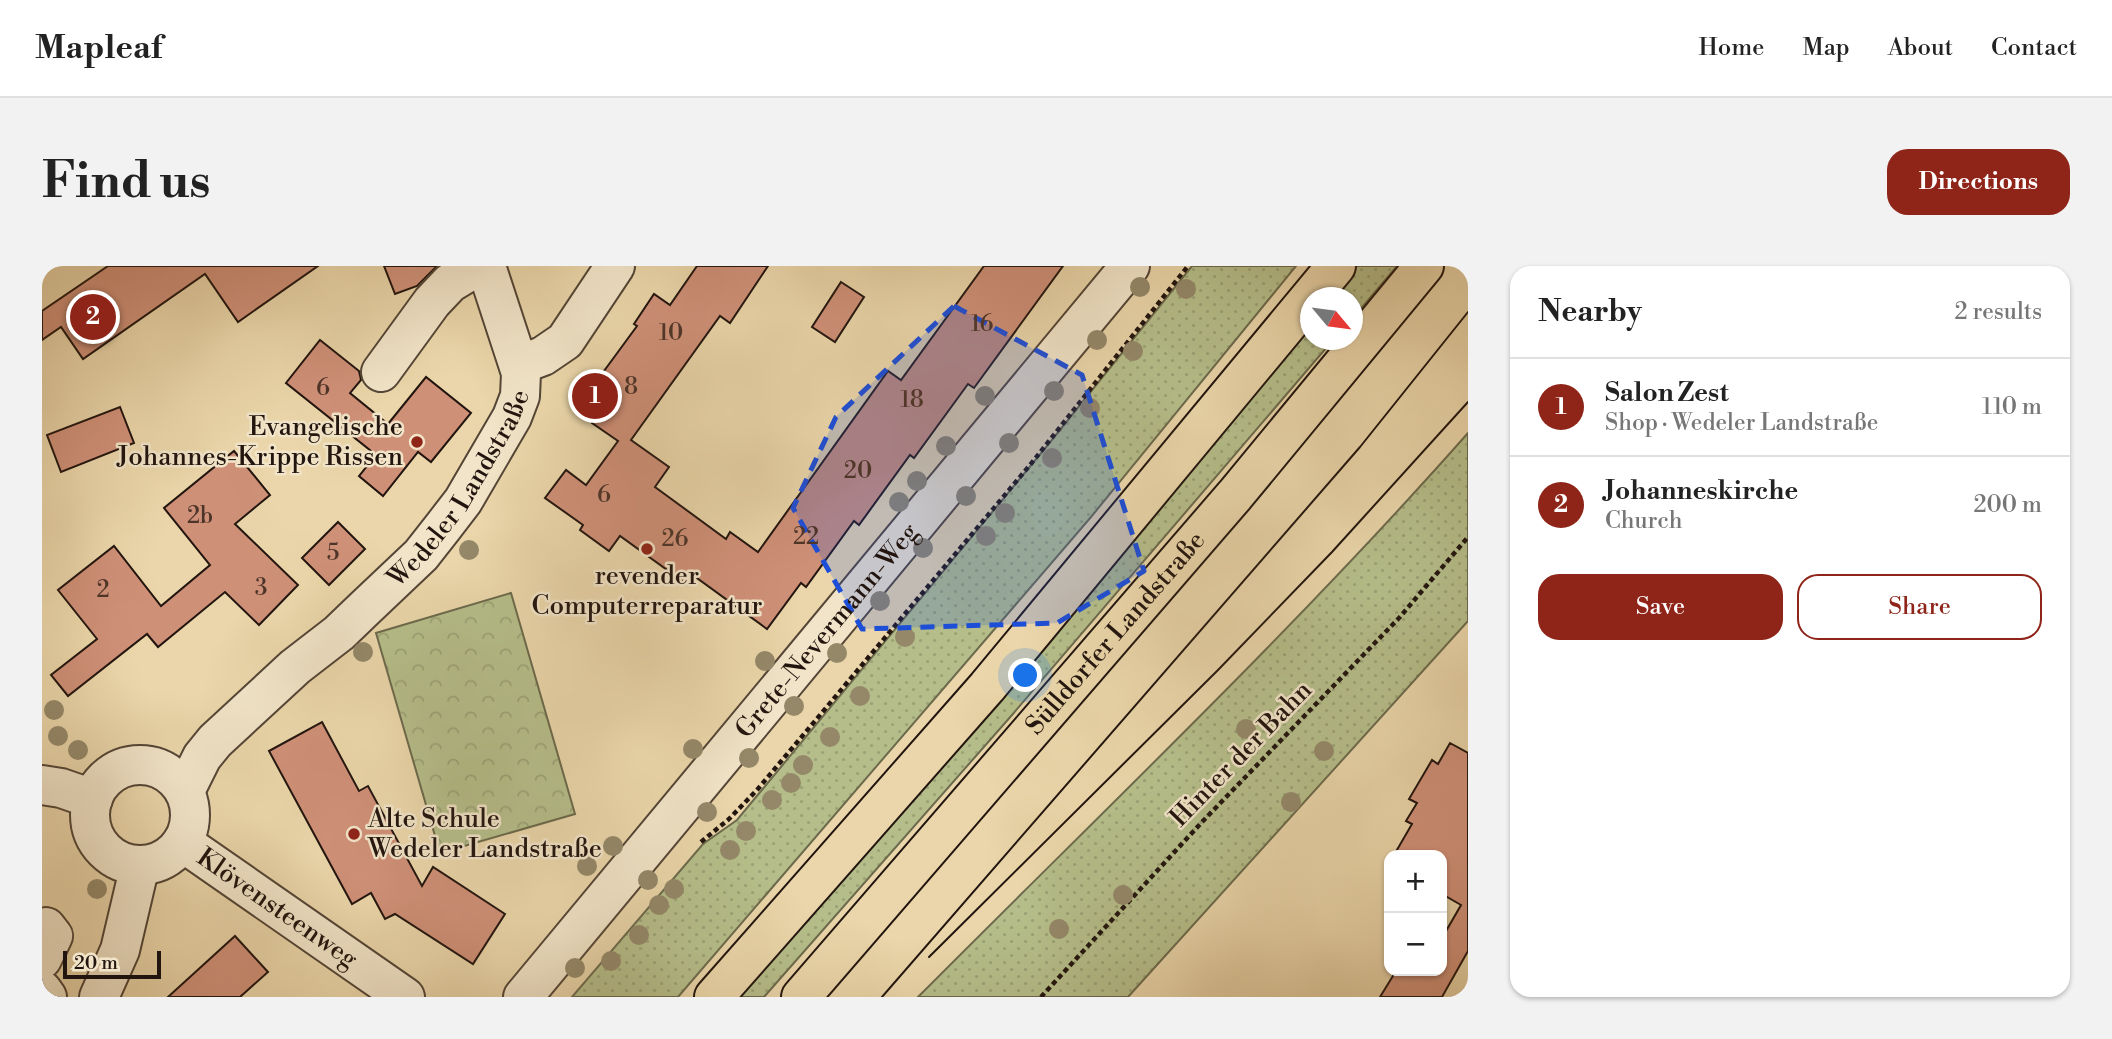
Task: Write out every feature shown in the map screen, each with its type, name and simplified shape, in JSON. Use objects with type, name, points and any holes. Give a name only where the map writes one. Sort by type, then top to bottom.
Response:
[{"type":"highway","points":[[714,997],[987,687],[1336,266]]},
{"type":"highway","name":"Sülldorfer Landstraße","points":[[801,997],[1235,495],[1424,266]]},
{"type":"street","points":[[381,372],[432,302],[450,283],[478,266]]},
{"type":"street","points":[[486,266],[519,365]]},
{"type":"street","name":"Wedeler Landstraße","points":[[185,791],[202,757],[215,741],[295,667],[339,633],[421,555],[463,501],[517,407],[522,384],[519,365],[543,356],[565,341],[615,266]]},
{"type":"street","name":"Grete-Nevermann-Weg","points":[[523,997],[1130,266]]},
{"type":"street","name":"Wedeler Landstraße","points":[[155,766],[182,740],[230,702],[260,683],[295,667]]},
{"type":"street","points":[[140,764],[155,766],[167,772],[185,791],[191,808],[189,826],[182,842],[164,859],[140,865],[121,862],[105,851],[94,836],[90,818],[93,799],[100,785],[118,770],[140,764]]},
{"type":"street","points":[[42,785],[61,788],[93,799]]},
{"type":"street","name":"Klövensteenweg","points":[[182,842],[405,997]]},
{"type":"street","points":[[99,997],[120,950],[140,865]]},
{"type":"street","points":[[42,990],[47,997]]},
{"type":"path","points":[[694,847],[729,819],[766,780],[1030,465],[1188,266]]},
{"type":"path","name":"Hinter der Bahn","points":[[1041,997],[1202,822],[1399,618],[1468,537]]},
{"type":"highlighted area","points":[[954,306],[1082,375],[1144,571],[1057,623],[862,629],[793,508],[836,417]]},
{"type":"green space","points":[[1192,266],[1296,266],[1091,517],[678,997],[572,997],[703,844],[737,820],[1047,446]]},
{"type":"green space","points":[[1354,266],[1397,266],[1363,306],[1363,287],[1338,287]]},
{"type":"green space","points":[[1300,333],[1300,350],[1324,350],[1012,715],[764,997],[735,997]]},
{"type":"green space","points":[[1468,433],[1468,621],[1128,997],[918,997],[1266,649]]},
{"type":"green space","points":[[511,593],[575,814],[440,853],[376,633]]},
{"type":"building","points":[[108,266],[318,266],[238,322],[205,274],[83,359],[61,327],[42,340],[42,311]]},
{"type":"building","points":[[384,266],[437,266],[417,286],[395,294]]},
{"type":"building","points":[[697,266],[768,266],[730,323],[720,316],[631,440],[669,467],[655,487],[726,539],[730,532],[758,552],[888,371],[901,380],[984,266],[1063,266],[974,388],[968,384],[914,458],[910,455],[859,525],[854,521],[806,587],[801,583],[767,629],[694,576],[688,585],[620,536],[609,551],[580,530],[583,525],[545,498],[566,470],[586,485],[618,441],[592,423],[599,413],[582,401],[637,326],[634,324],[654,294],[670,305]]},
{"type":"building","points":[[841,282],[864,297],[835,342],[812,327]]},
{"type":"building","points":[[320,340],[359,371],[361,380],[350,393],[388,424],[426,377],[471,413],[431,462],[418,452],[383,496],[359,476],[376,455],[286,383]]},
{"type":"building","points":[[120,407],[134,443],[61,472],[47,435]]},
{"type":"building","points":[[234,451],[270,495],[235,524],[298,585],[259,625],[225,592],[158,647],[147,634],[68,696],[51,675],[97,639],[58,590],[114,546],[161,606],[210,565],[164,508]]},
{"type":"building","points":[[338,522],[365,549],[329,585],[302,558]]},
{"type":"building","name":"Alte Schule Wedeler Landstraße","points":[[322,722],[359,791],[368,786],[422,886],[433,867],[505,914],[473,964],[395,914],[385,919],[371,893],[352,904],[269,751]]},
{"type":"building","points":[[1450,743],[1468,753],[1468,951],[1442,997],[1380,997],[1393,976],[1447,976],[1447,929],[1461,905],[1447,897],[1447,850],[1397,850],[1412,824],[1406,821],[1417,803],[1409,799],[1432,760],[1438,764]]},
{"type":"building","points":[[235,936],[268,972],[240,997],[168,997]]},
{"type":"tram line","points":[[882,997],[1360,447],[1468,312]]},
{"type":"tram line","points":[[929,957],[1218,670],[1332,552],[1468,402]]},
{"type":"place","name":"Johanneskirche","points":[[93,317]]},
{"type":"place","name":"Salon Zest","points":[[595,396]]},
{"type":"place","name":"Evangelische Johannes-Krippe Rissen","points":[[417,442]]},
{"type":"place","name":"revender Computerreparatur","points":[[647,549]]},
{"type":"place","name":"Alte Schule Wedeler Landstraße","points":[[354,834]]}]
